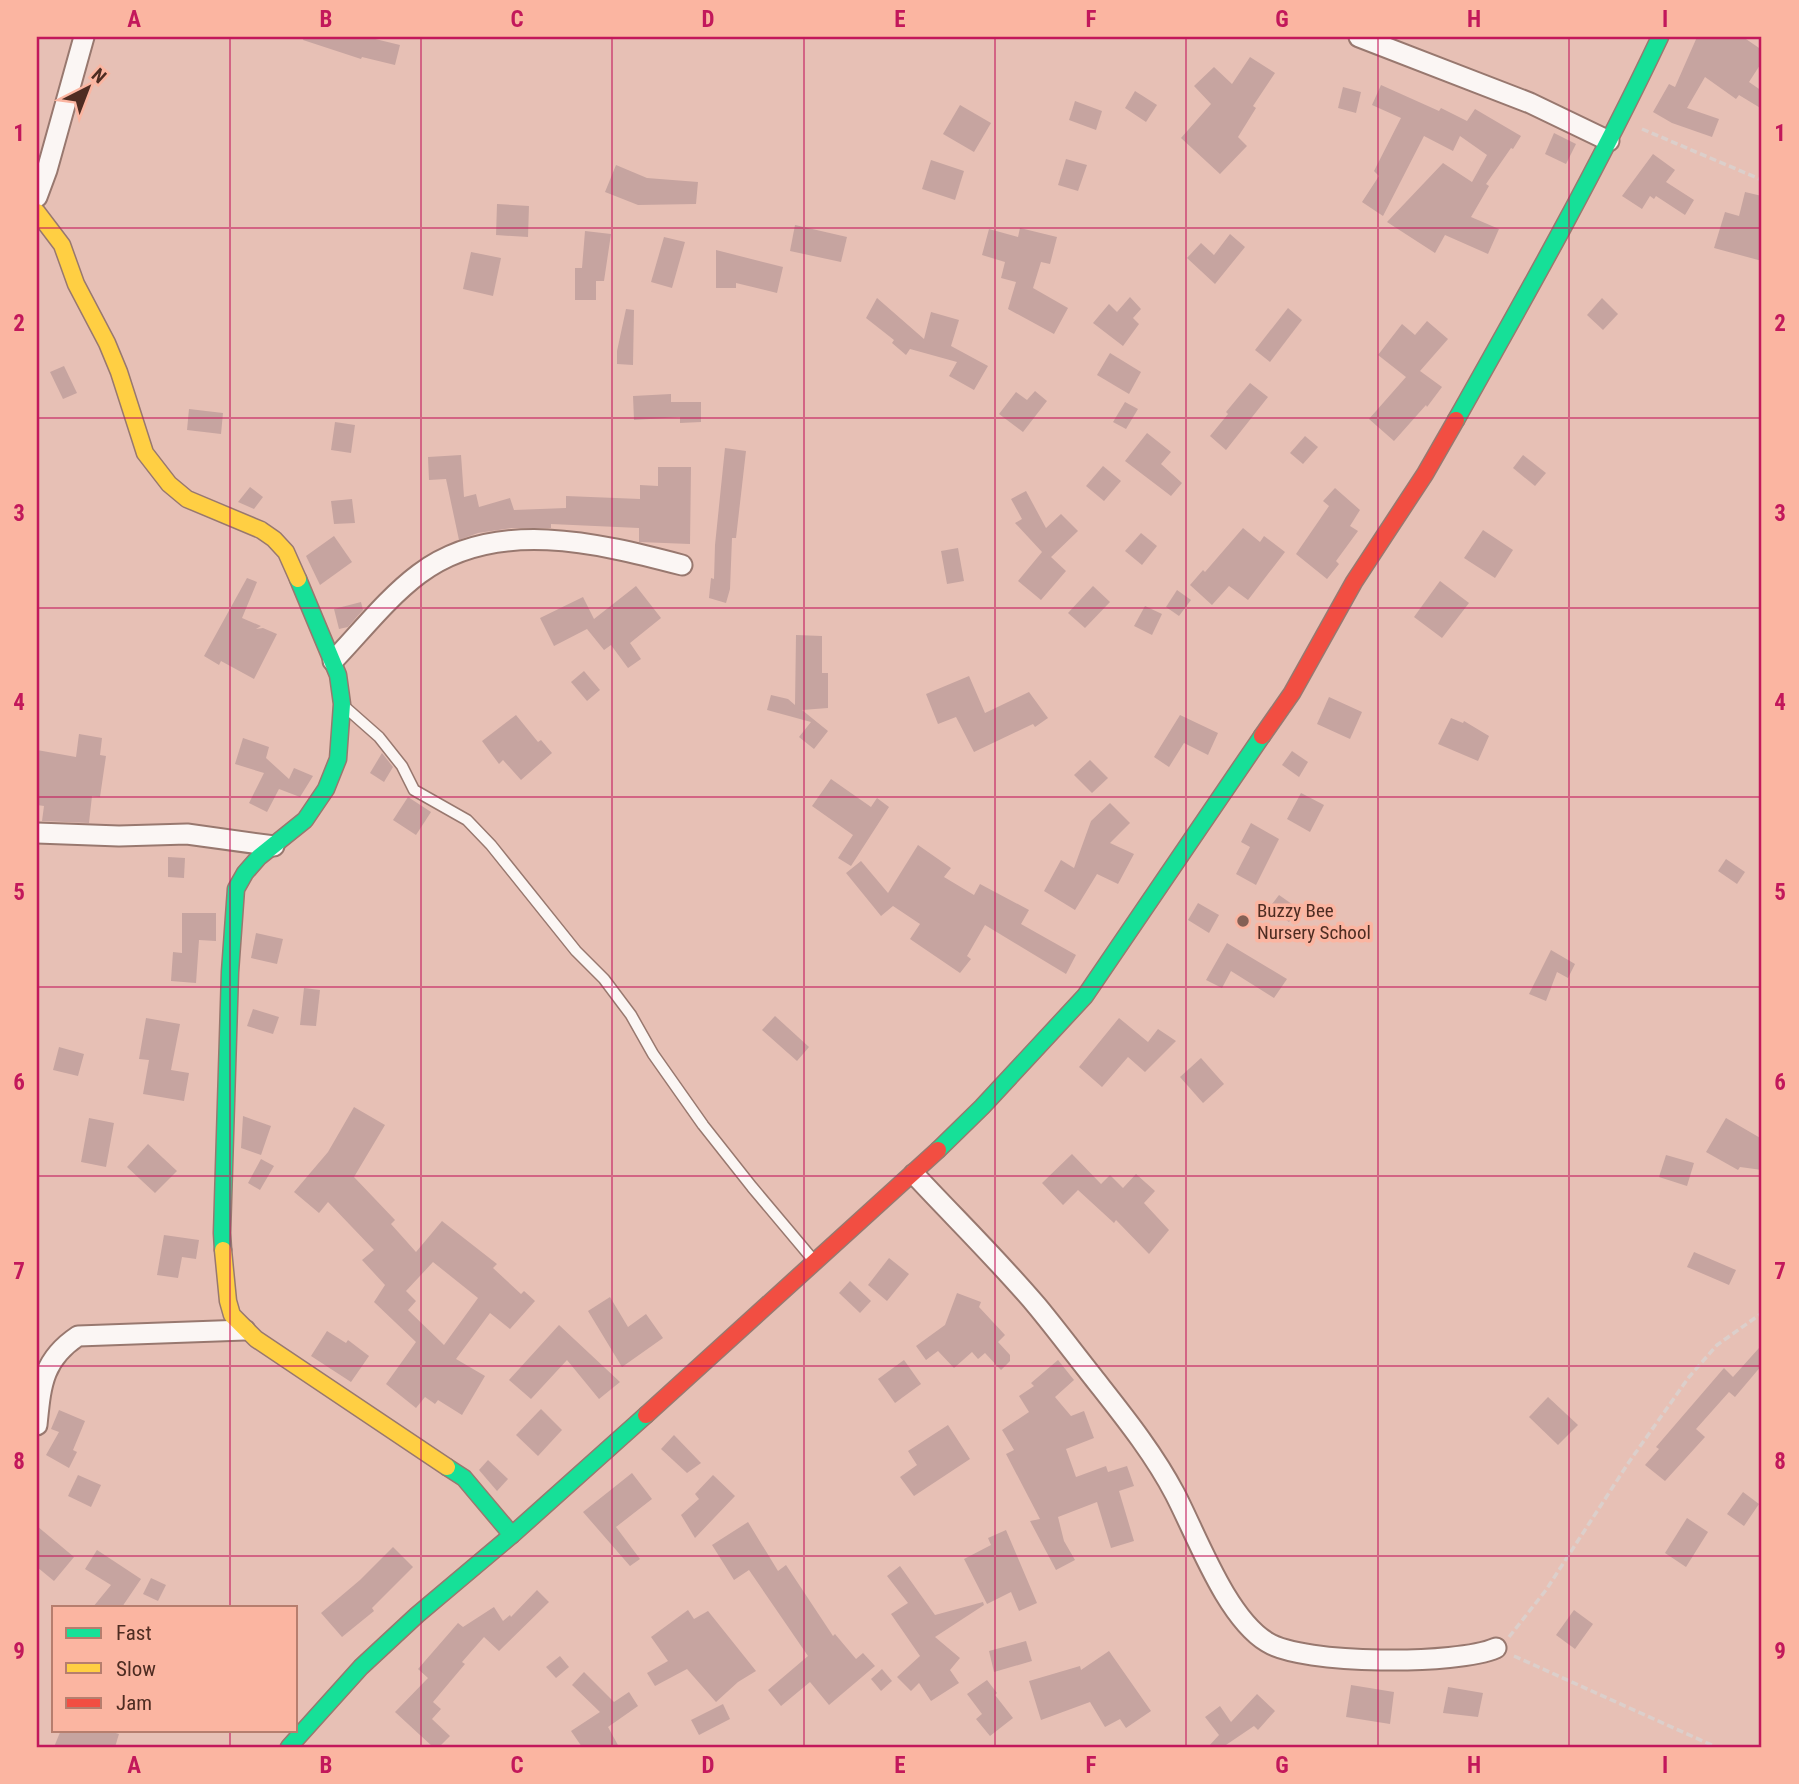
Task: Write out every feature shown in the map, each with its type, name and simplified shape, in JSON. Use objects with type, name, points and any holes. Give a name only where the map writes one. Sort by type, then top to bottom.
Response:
[{"type":"street","points":[[37,197],[84,37]]},
{"type":"street","points":[[1359,37],[1530,103],[1609,141]]},
{"type":"street","points":[[289,1747],[361,1667],[417,1615],[512,1535],[914,1174],[982,1107],[1085,996],[1284,705],[1354,582],[1424,474],[1546,261],[1621,120],[1660,37]]},
{"type":"street","points":[[37,212],[62,245],[76,284],[107,343],[145,453],[169,484],[187,499],[261,530],[286,552],[338,675],[342,704],[338,759],[326,789],[305,820],[245,873],[236,889],[230,972],[222,1234],[228,1301],[232,1315],[245,1330],[464,1478],[512,1535]]},
{"type":"street","points":[[333,662],[418,576],[457,552],[505,543],[564,541],[610,547],[682,565]]},
{"type":"street","points":[[37,834],[187,834],[274,846]]},
{"type":"street","points":[[914,1174],[1036,1305],[1126,1419],[1174,1492],[1212,1572],[1233,1607],[1265,1642],[1280,1649],[1339,1660],[1446,1658],[1484,1654],[1496,1648]]},
{"type":"street","points":[[37,1425],[42,1377],[58,1352],[78,1336],[245,1330]]},
{"type":"lane","points":[[342,704],[379,737],[402,766],[414,790],[467,820],[491,845],[576,951],[604,979],[704,1125],[815,1262]]},
{"type":"path","points":[[1621,120],[1762,180]]},
{"type":"path","points":[[1716,1747],[1496,1648],[1546,1590],[1629,1462],[1689,1377],[1717,1345],[1762,1313]]},
{"type":"building","points":[[304,37],[367,37],[400,45],[395,65],[362,57],[361,59],[303,40]]},
{"type":"building","points":[[1697,37],[1743,37],[1762,50],[1762,62],[1749,82],[1762,91],[1762,109],[1739,95],[1736,99],[1705,77],[1687,108],[1719,119],[1712,137],[1672,123],[1653,112],[1669,84],[1675,87]]},
{"type":"building","points":[[1250,57],[1275,73],[1253,106],[1256,108],[1238,137],[1247,146],[1220,174],[1181,138],[1211,104],[1194,86],[1214,67],[1232,84]]},
{"type":"building","points":[[1381,85],[1467,121],[1475,109],[1521,136],[1486,184],[1489,186],[1471,217],[1499,229],[1488,254],[1445,235],[1435,253],[1387,222],[1443,163],[1472,182],[1487,155],[1460,136],[1453,151],[1424,136],[1383,216],[1362,202],[1379,176],[1374,171],[1401,118],[1372,105]]},
{"type":"building","points":[[1343,87],[1361,92],[1356,113],[1338,108]]},
{"type":"building","points":[[1135,91],[1157,105],[1146,122],[1125,108]]},
{"type":"building","points":[[1075,101],[1102,111],[1096,130],[1069,120]]},
{"type":"building","points":[[960,105],[991,123],[974,152],[943,134]]},
{"type":"building","points":[[1554,133],[1576,144],[1566,164],[1545,154]]},
{"type":"building","points":[[1653,154],[1675,170],[1666,182],[1694,200],[1685,215],[1656,196],[1654,199],[1650,196],[1642,209],[1622,196]]},
{"type":"building","points":[[1066,159],[1087,165],[1078,191],[1058,185]]},
{"type":"building","points":[[931,160],[964,171],[955,200],[922,189]]},
{"type":"building","points":[[616,165],[647,178],[698,182],[696,204],[638,205],[605,192]]},
{"type":"building","points":[[1745,192],[1762,196],[1762,261],[1714,248],[1725,212],[1739,216]]},
{"type":"building","points":[[497,204],[529,206],[528,237],[496,235]]},
{"type":"building","points":[[795,225],[847,237],[841,262],[790,251]]},
{"type":"building","points":[[1020,228],[1057,237],[1050,264],[1041,262],[1033,288],[1068,308],[1054,334],[1008,309],[1016,282],[1001,278],[1005,262],[982,255],[989,229],[1018,237]]},
{"type":"building","points":[[585,231],[611,234],[604,281],[596,281],[596,300],[575,300],[575,268],[582,268]]},
{"type":"building","points":[[1230,234],[1245,247],[1215,284],[1187,258],[1201,243],[1214,255]]},
{"type":"building","points":[[664,237],[685,242],[672,288],[651,282]]},
{"type":"building","points":[[716,250],[783,267],[777,293],[736,283],[736,288],[716,288]]},
{"type":"building","points":[[471,252],[501,258],[493,296],[463,289]]},
{"type":"building","points":[[1130,297],[1141,309],[1133,318],[1139,324],[1123,346],[1093,323],[1109,304],[1117,312]]},
{"type":"building","points":[[877,298],[924,339],[931,312],[959,320],[951,346],[988,366],[974,390],[949,376],[957,362],[910,349],[906,355],[892,343],[894,340],[866,318]]},
{"type":"building","points":[[1602,298],[1618,314],[1603,330],[1587,315]]},
{"type":"building","points":[[1288,308],[1302,320],[1270,362],[1255,350]]},
{"type":"building","points":[[626,309],[634,310],[633,365],[617,364]]},
{"type":"building","points":[[1427,321],[1448,339],[1420,371],[1442,387],[1394,441],[1369,419],[1406,377],[1378,355],[1402,324],[1415,335]]},
{"type":"building","points":[[1110,353],[1141,372],[1129,394],[1097,375]]},
{"type":"building","points":[[64,366],[77,393],[63,399],[50,372]]},
{"type":"building","points":[[1250,383],[1268,397],[1226,450],[1210,436]]},
{"type":"building","points":[[1035,391],[1047,401],[1023,432],[999,414],[1016,392],[1027,400]]},
{"type":"building","points":[[671,394],[671,402],[701,402],[701,422],[680,423],[680,417],[634,420],[633,396]]},
{"type":"building","points":[[1125,402],[1138,409],[1126,429],[1113,422]]},
{"type":"building","points":[[189,409],[223,413],[221,434],[187,430]]},
{"type":"building","points":[[335,422],[355,425],[351,453],[331,450]]},
{"type":"building","points":[[1147,433],[1171,452],[1161,464],[1182,483],[1171,496],[1125,461]]},
{"type":"building","points":[[1305,436],[1318,447],[1303,464],[1290,453]]},
{"type":"building","points":[[725,448],[746,451],[736,538],[732,538],[730,589],[726,603],[709,598],[711,578],[714,579]]},
{"type":"building","points":[[461,455],[464,497],[476,494],[479,507],[510,498],[514,510],[566,508],[566,496],[640,499],[640,485],[658,486],[658,467],[691,467],[690,544],[639,542],[639,528],[551,524],[551,528],[512,528],[478,533],[459,540],[446,479],[429,480],[428,457]]},
{"type":"building","points":[[1523,455],[1546,473],[1535,486],[1513,468]]},
{"type":"building","points":[[1103,466],[1121,481],[1104,501],[1086,486]]},
{"type":"building","points":[[250,487],[263,497],[254,509],[238,502]]},
{"type":"building","points":[[1335,488],[1360,510],[1350,526],[1358,531],[1336,561],[1339,564],[1327,579],[1296,554],[1329,506],[1323,501]]},
{"type":"building","points":[[1026,491],[1046,528],[1061,514],[1078,531],[1051,557],[1066,571],[1041,600],[1018,581],[1042,552],[1015,523],[1022,519],[1011,499]]},
{"type":"building","points":[[352,499],[355,523],[334,524],[331,501]]},
{"type":"building","points":[[1243,528],[1260,542],[1264,536],[1285,552],[1248,600],[1229,586],[1212,605],[1190,585],[1203,570],[1205,572]]},
{"type":"building","points":[[1483,530],[1513,550],[1495,578],[1464,558]]},
{"type":"building","points":[[1141,533],[1157,546],[1142,565],[1125,551]]},
{"type":"building","points":[[334,536],[352,562],[320,585],[306,556]]},
{"type":"building","points":[[958,548],[964,581],[947,584],[941,551]]},
{"type":"building","points":[[247,578],[257,582],[242,618],[261,626],[256,629],[263,628],[277,634],[254,679],[221,661],[219,665],[204,656]]},
{"type":"building","points":[[1440,581],[1469,603],[1442,638],[1414,617]]},
{"type":"building","points":[[636,586],[661,618],[630,643],[641,659],[628,668],[611,645],[604,650],[587,629],[554,646],[540,618],[583,597],[594,619]]},
{"type":"building","points":[[1093,586],[1110,602],[1085,628],[1068,613]]},
{"type":"building","points":[[1177,590],[1191,600],[1179,616],[1166,607]]},
{"type":"building","points":[[361,602],[363,610],[348,627],[339,629],[334,609]]},
{"type":"building","points":[[1145,606],[1162,614],[1152,635],[1134,626]]},
{"type":"building","points":[[796,635],[822,636],[822,673],[828,673],[828,708],[802,710],[828,731],[814,749],[799,737],[811,722],[767,710],[771,695],[788,699],[795,705]]},
{"type":"building","points":[[584,671],[600,690],[587,701],[571,682]]},
{"type":"building","points":[[969,676],[985,713],[1029,692],[1048,718],[1035,727],[1033,724],[974,752],[956,717],[938,724],[926,694]]},
{"type":"building","points":[[1329,697],[1362,712],[1350,739],[1317,724]]},
{"type":"building","points":[[516,715],[538,742],[541,740],[552,753],[521,780],[503,760],[499,764],[482,741]]},
{"type":"building","points":[[1180,715],[1218,733],[1208,755],[1184,743],[1169,767],[1154,757]]},
{"type":"building","points":[[1451,718],[1463,723],[1464,721],[1489,736],[1478,761],[1438,744]]},
{"type":"building","points":[[79,734],[102,738],[100,755],[106,756],[100,797],[92,796],[89,823],[42,821],[44,806],[37,805],[37,750],[76,757]]},
{"type":"building","points":[[243,738],[269,747],[266,758],[289,779],[294,768],[313,776],[300,797],[279,789],[267,812],[249,803],[264,773],[235,764]]},
{"type":"building","points":[[1292,751],[1308,762],[1299,777],[1282,765]]},
{"type":"building","points":[[382,753],[393,767],[384,782],[370,773]]},
{"type":"building","points":[[1090,760],[1108,778],[1092,793],[1074,775]]},
{"type":"building","points":[[831,779],[871,807],[877,798],[889,807],[851,866],[838,858],[853,835],[812,806]]},
{"type":"building","points":[[1301,793],[1324,805],[1310,832],[1287,819]]},
{"type":"building","points":[[408,797],[431,812],[416,835],[393,820]]},
{"type":"building","points":[[1110,803],[1130,823],[1110,843],[1134,854],[1118,884],[1097,874],[1075,910],[1044,891],[1061,860],[1074,868],[1091,821]]},
{"type":"building","points":[[1251,823],[1279,839],[1256,885],[1236,874],[1250,847],[1241,842]]},
{"type":"building","points":[[918,845],[951,868],[944,877],[974,895],[980,884],[1029,910],[1021,924],[1076,955],[1066,974],[985,925],[967,956],[971,959],[960,973],[910,939],[920,924],[893,906],[881,916],[846,873],[861,861],[888,893]]},
{"type":"building","points":[[168,857],[185,858],[184,878],[168,877]]},
{"type":"building","points":[[1726,859],[1745,872],[1737,884],[1718,871]]},
{"type":"building","points":[[1279,895],[1299,909],[1289,922],[1269,908]]},
{"type":"building","points":[[1198,903],[1219,915],[1209,933],[1188,920]]},
{"type":"building","points":[[182,913],[216,913],[216,941],[199,940],[196,983],[171,981],[173,952],[182,953]]},
{"type":"building","points":[[256,933],[283,939],[277,964],[251,958]]},
{"type":"building","points":[[1227,943],[1287,979],[1274,998],[1231,971],[1222,988],[1206,980]]},
{"type":"building","points":[[1551,950],[1575,964],[1568,978],[1557,972],[1546,1001],[1529,994]]},
{"type":"building","points":[[304,988],[320,990],[316,1026],[300,1025]]},
{"type":"building","points":[[253,1009],[279,1017],[273,1034],[247,1026]]},
{"type":"building","points":[[775,1016],[809,1047],[797,1061],[762,1030]]},
{"type":"building","points":[[146,1018],[180,1024],[171,1070],[189,1073],[184,1101],[143,1094],[149,1060],[139,1059]]},
{"type":"building","points":[[1119,1018],[1148,1042],[1158,1029],[1176,1041],[1145,1072],[1128,1057],[1102,1087],[1079,1067]]},
{"type":"building","points":[[59,1047],[84,1054],[78,1076],[53,1070]]},
{"type":"building","points":[[1201,1058],[1224,1084],[1203,1103],[1180,1077]]},
{"type":"building","points":[[354,1107],[385,1125],[354,1177],[395,1220],[391,1224],[416,1252],[442,1221],[497,1264],[493,1268],[521,1294],[524,1291],[535,1301],[510,1329],[490,1313],[456,1359],[485,1376],[462,1415],[438,1400],[435,1404],[425,1397],[416,1408],[386,1384],[416,1342],[374,1302],[385,1285],[362,1260],[374,1250],[328,1202],[319,1213],[294,1192],[328,1152]],"holes":[[[433,1262],[478,1298],[444,1345],[408,1310],[416,1301],[406,1291]]]},
{"type":"building","points":[[243,1116],[271,1126],[261,1155],[241,1148]]},
{"type":"building","points":[[89,1118],[114,1123],[106,1167],[81,1162]]},
{"type":"building","points":[[1726,1118],[1762,1139],[1762,1170],[1740,1167],[1738,1170],[1706,1152]]},
{"type":"building","points":[[148,1144],[177,1171],[155,1193],[127,1167]]},
{"type":"building","points":[[1072,1154],[1101,1184],[1110,1175],[1123,1188],[1136,1174],[1155,1191],[1144,1203],[1169,1230],[1149,1254],[1116,1220],[1114,1223],[1078,1190],[1063,1205],[1042,1183]]},
{"type":"building","points":[[1666,1155],[1694,1163],[1687,1186],[1659,1177]]},
{"type":"building","points":[[261,1159],[274,1166],[260,1190],[248,1183]]},
{"type":"building","points":[[164,1235],[199,1240],[196,1259],[182,1257],[178,1278],[157,1275]]},
{"type":"building","points":[[1694,1252],[1736,1270],[1729,1285],[1687,1267]]},
{"type":"building","points":[[889,1258],[909,1274],[887,1301],[868,1285]]},
{"type":"building","points":[[850,1281],[871,1301],[860,1313],[839,1293]]},
{"type":"building","points":[[957,1293],[981,1302],[979,1307],[1005,1335],[998,1342],[1010,1355],[1010,1361],[1001,1370],[985,1353],[978,1359],[972,1352],[954,1368],[938,1351],[926,1360],[916,1346],[945,1325]]},
{"type":"building","points":[[610,1297],[628,1327],[646,1314],[663,1338],[622,1367],[588,1311]]},
{"type":"building","points":[[559,1325],[620,1382],[599,1399],[567,1360],[531,1399],[509,1380]]},
{"type":"building","points":[[327,1331],[346,1343],[348,1340],[369,1356],[351,1382],[311,1356]]},
{"type":"building","points":[[1759,1348],[1762,1351],[1762,1365],[1735,1397],[1729,1392],[1696,1429],[1705,1437],[1665,1481],[1645,1465],[1659,1449],[1656,1447],[1724,1368],[1733,1377]]},
{"type":"building","points":[[904,1360],[921,1384],[895,1403],[878,1379]]},
{"type":"building","points":[[1058,1360],[1074,1380],[1055,1397],[1071,1416],[1084,1411],[1094,1438],[1066,1449],[1076,1477],[1106,1466],[1108,1472],[1127,1466],[1134,1486],[1119,1491],[1134,1541],[1111,1548],[1097,1502],[1058,1517],[1064,1541],[1075,1560],[1056,1570],[1030,1521],[1040,1519],[1006,1454],[1014,1450],[1002,1430],[1029,1412],[1019,1396],[1034,1386],[1031,1383]]},
{"type":"building","points":[[1548,1397],[1578,1425],[1558,1445],[1529,1417]]},
{"type":"building","points":[[541,1409],[562,1430],[538,1456],[516,1435]]},
{"type":"building","points":[[59,1410],[85,1421],[73,1450],[77,1452],[69,1468],[46,1455],[59,1432],[51,1429]]},
{"type":"building","points":[[948,1425],[970,1459],[914,1496],[900,1477],[917,1465],[908,1451]]},
{"type":"building","points":[[674,1435],[701,1463],[687,1473],[661,1449]]},
{"type":"building","points":[[488,1460],[508,1479],[497,1491],[479,1470]]},
{"type":"building","points":[[632,1473],[652,1499],[616,1527],[640,1559],[630,1566],[583,1512]]},
{"type":"building","points":[[78,1475],[101,1485],[91,1507],[68,1496]]},
{"type":"building","points":[[713,1475],[735,1496],[695,1538],[681,1515],[699,1499],[695,1494]]},
{"type":"building","points":[[1743,1492],[1759,1504],[1744,1526],[1727,1514]]},
{"type":"building","points":[[1687,1518],[1708,1532],[1686,1567],[1665,1553]]},
{"type":"building","points":[[748,1522],[778,1571],[786,1565],[833,1636],[835,1634],[856,1659],[863,1653],[875,1666],[829,1705],[810,1682],[781,1706],[768,1690],[808,1656],[749,1570],[734,1580],[712,1545]]},
{"type":"building","points":[[37,1526],[74,1557],[54,1581],[37,1567]]},
{"type":"building","points":[[1006,1530],[1037,1603],[1019,1611],[1011,1592],[987,1604],[964,1559],[991,1545],[988,1538]]},
{"type":"building","points":[[393,1547],[413,1567],[372,1608],[374,1611],[342,1637],[321,1613]]},
{"type":"building","points":[[97,1550],[141,1579],[123,1606],[94,1606],[111,1585],[85,1569]]},
{"type":"building","points":[[900,1566],[935,1615],[983,1602],[984,1605],[935,1637],[960,1658],[950,1670],[959,1683],[931,1701],[919,1683],[911,1691],[897,1677],[920,1656],[891,1614],[908,1603],[887,1576]]},
{"type":"building","points":[[151,1578],[166,1585],[158,1601],[143,1594]]},
{"type":"building","points":[[537,1590],[549,1602],[499,1651],[484,1637],[433,1702],[441,1709],[432,1719],[450,1736],[439,1747],[433,1747],[395,1712],[428,1678],[418,1669],[458,1623],[463,1627],[494,1607],[503,1621],[510,1615],[511,1617]]},
{"type":"building","points":[[688,1610],[694,1619],[708,1611],[756,1671],[738,1682],[716,1702],[687,1669],[655,1686],[647,1673],[668,1661],[651,1637]]},
{"type":"building","points":[[1574,1610],[1593,1624],[1575,1649],[1556,1635]]},
{"type":"building","points":[[1026,1641],[1032,1661],[994,1672],[989,1651]]},
{"type":"building","points":[[1109,1651],[1151,1711],[1126,1728],[1120,1719],[1105,1727],[1090,1702],[1041,1720],[1029,1681],[1080,1666],[1081,1670]]},
{"type":"building","points":[[560,1656],[569,1667],[556,1678],[546,1667]]},
{"type":"building","points":[[882,1669],[892,1681],[881,1691],[871,1679]]},
{"type":"building","points":[[584,1672],[614,1702],[629,1692],[638,1706],[608,1727],[619,1747],[582,1747],[571,1731],[600,1712],[572,1685]]},
{"type":"building","points":[[987,1680],[1013,1718],[990,1736],[976,1719],[982,1714],[967,1694]]},
{"type":"building","points":[[1351,1685],[1394,1692],[1390,1724],[1346,1717]]},
{"type":"building","points":[[1448,1687],[1483,1693],[1478,1717],[1443,1713]]},
{"type":"building","points":[[1257,1694],[1275,1711],[1258,1730],[1254,1726],[1223,1747],[1208,1747],[1219,1735],[1205,1717],[1220,1706],[1231,1722]]},
{"type":"building","points":[[723,1704],[730,1719],[699,1735],[691,1720]]},
{"type":"building","points":[[60,1732],[119,1734],[115,1747],[54,1747]]},
{"type":"traffic: fast","points":[[1456,420],[1587,183],[1660,37]]},
{"type":"traffic: fast","points":[[223,1250],[230,972],[236,889],[259,857],[305,820],[326,789],[338,759],[342,704],[338,675],[298,579]]},
{"type":"traffic: fast","points":[[938,1150],[982,1107],[1085,996],[1262,736]]},
{"type":"traffic: fast","points":[[289,1747],[361,1667],[646,1415]]},
{"type":"traffic: fast","points":[[447,1467],[464,1478],[512,1535]]},
{"type":"traffic: slow","points":[[37,212],[62,245],[76,284],[107,343],[145,453],[169,484],[187,499],[261,530],[274,539],[286,552],[298,579]]},
{"type":"traffic: slow","points":[[223,1250],[232,1315],[256,1339],[447,1467]]},
{"type":"traffic: jam","points":[[1262,736],[1292,693],[1354,582],[1425,474],[1456,420]]},
{"type":"traffic: jam","points":[[646,1415],[938,1150]]},
{"type":"place","name":"Buzzy Bee Nursery School","points":[[1243,921]]}]
